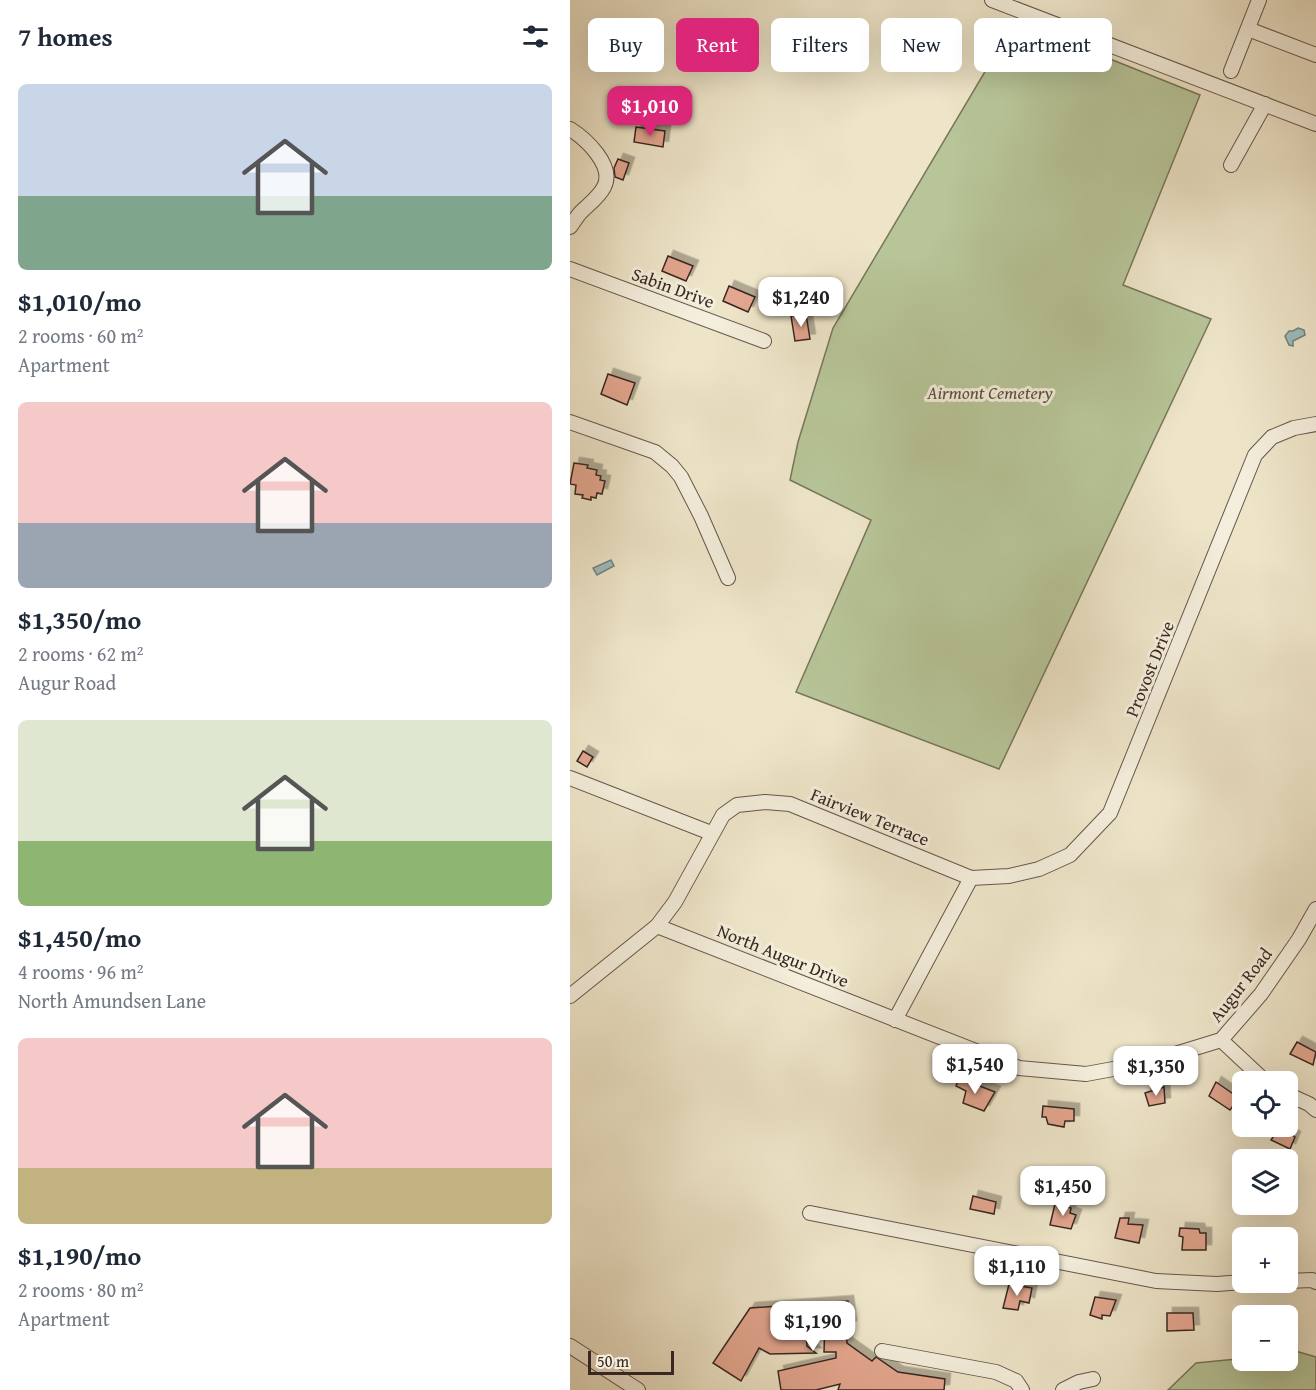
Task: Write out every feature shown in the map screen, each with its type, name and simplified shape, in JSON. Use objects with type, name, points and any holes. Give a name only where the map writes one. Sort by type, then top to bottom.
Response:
[{"type":"street","points":[[993,0],[1316,122]]},
{"type":"street","points":[[1231,71],[1259,0]]},
{"type":"street","points":[[1248,29],[1316,55]]},
{"type":"street","points":[[1231,165],[1265,104]]},
{"type":"street","points":[[570,129],[590,145],[604,165],[607,179],[600,193],[570,227]]},
{"type":"street","name":"Sabin Drive","points":[[570,269],[764,341]]},
{"type":"street","points":[[570,422],[655,452],[672,466],[681,477],[701,516],[728,578]]},
{"type":"street","name":"Provost Drive","points":[[971,878],[1009,876],[1070,855],[1110,813],[1255,454],[1272,437],[1294,428],[1316,424]]},
{"type":"street","points":[[570,778],[711,833]]},
{"type":"street","name":"Fairview Terrace","points":[[570,996],[657,926],[675,902],[711,833],[723,815],[737,805],[765,802],[790,804],[971,878]]},
{"type":"street","points":[[895,1020],[971,878]]},
{"type":"street","name":"Augur Road","points":[[895,1020],[1019,1068],[1086,1074],[1146,1063],[1221,1040],[1260,994],[1299,939],[1316,909]]},
{"type":"street","name":"North Augur Drive","points":[[657,926],[895,1020]]},
{"type":"street","points":[[1221,1040],[1254,1071]]},
{"type":"street","points":[[1298,1099],[1316,1110]]},
{"type":"street","points":[[810,1214],[1156,1281],[1232,1283]]},
{"type":"street","points":[[1298,1279],[1315,1277]]},
{"type":"street","points":[[570,1346],[638,1390]]},
{"type":"street","points":[[882,1351],[996,1372],[1016,1381],[1022,1390]]},
{"type":"street","points":[[1064,1390],[1079,1382],[1093,1379]]},
{"type":"green space","name":"Airmont Cemetery","points":[[1112,60],[1200,95],[1123,285],[1211,319],[999,769],[796,692],[871,520],[790,480],[798,442],[833,328],[985,72],[1112,72]]},
{"type":"green space","points":[[1298,1352],[1316,1357],[1316,1390],[1168,1390],[1196,1363],[1232,1359],[1232,1371],[1298,1371]]},
{"type":"water","points":[[1298,328],[1304,330],[1305,335],[1293,341],[1293,346],[1289,345],[1285,336],[1289,331]]},
{"type":"water","points":[[611,560],[614,566],[597,575],[593,568]]},
{"type":"building","points":[[636,127],[665,131],[663,147],[634,142]]},
{"type":"building","points":[[618,159],[629,163],[623,180],[615,177],[614,168]]},
{"type":"building","points":[[668,256],[693,266],[686,281],[662,271]]},
{"type":"building","points":[[729,286],[755,297],[748,312],[723,301]]},
{"type":"building","points":[[806,314],[810,339],[795,341],[791,316]]},
{"type":"building","points":[[608,374],[635,383],[627,405],[601,394]]},
{"type":"building","points":[[574,463],[588,465],[587,468],[597,470],[596,475],[601,476],[600,480],[605,481],[602,494],[597,493],[596,498],[591,497],[591,500],[582,498],[583,495],[575,494],[576,485],[570,484]]},
{"type":"building","points":[[583,751],[593,757],[587,767],[577,761]]},
{"type":"building","points":[[1297,1042],[1316,1052],[1313,1065],[1290,1054]]},
{"type":"building","points":[[959,1078],[995,1092],[984,1111],[963,1103],[966,1091],[956,1086]]},
{"type":"building","points":[[1216,1082],[1232,1093],[1232,1107],[1230,1110],[1209,1096]]},
{"type":"building","points":[[1164,1087],[1165,1103],[1149,1106],[1145,1093]]},
{"type":"building","points":[[1043,1106],[1074,1109],[1074,1121],[1065,1121],[1064,1127],[1048,1124],[1046,1117],[1042,1117]]},
{"type":"building","points":[[1273,1137],[1295,1137],[1290,1149],[1271,1140]]},
{"type":"building","points":[[973,1196],[996,1202],[994,1214],[970,1209]]},
{"type":"building","points":[[1055,1204],[1071,1208],[1070,1213],[1076,1215],[1071,1229],[1050,1225]]},
{"type":"building","points":[[1120,1218],[1129,1218],[1128,1224],[1143,1225],[1139,1243],[1115,1238]]},
{"type":"building","points":[[1180,1228],[1199,1229],[1200,1233],[1206,1233],[1206,1250],[1182,1250],[1183,1237],[1179,1236]]},
{"type":"building","points":[[1009,1284],[1032,1288],[1029,1303],[1020,1301],[1018,1310],[1003,1308]]},
{"type":"building","points":[[1095,1297],[1116,1300],[1110,1316],[1102,1315],[1102,1319],[1090,1315]]},
{"type":"building","points":[[848,1301],[851,1326],[846,1327],[847,1343],[872,1361],[876,1357],[898,1372],[945,1379],[944,1390],[838,1390],[840,1384],[816,1390],[781,1390],[778,1371],[836,1358],[836,1352],[824,1352],[825,1320],[805,1310],[807,1346],[816,1353],[770,1354],[759,1348],[741,1381],[713,1363],[750,1308]]},
{"type":"building","points":[[1167,1313],[1193,1313],[1194,1330],[1167,1331]]}]
